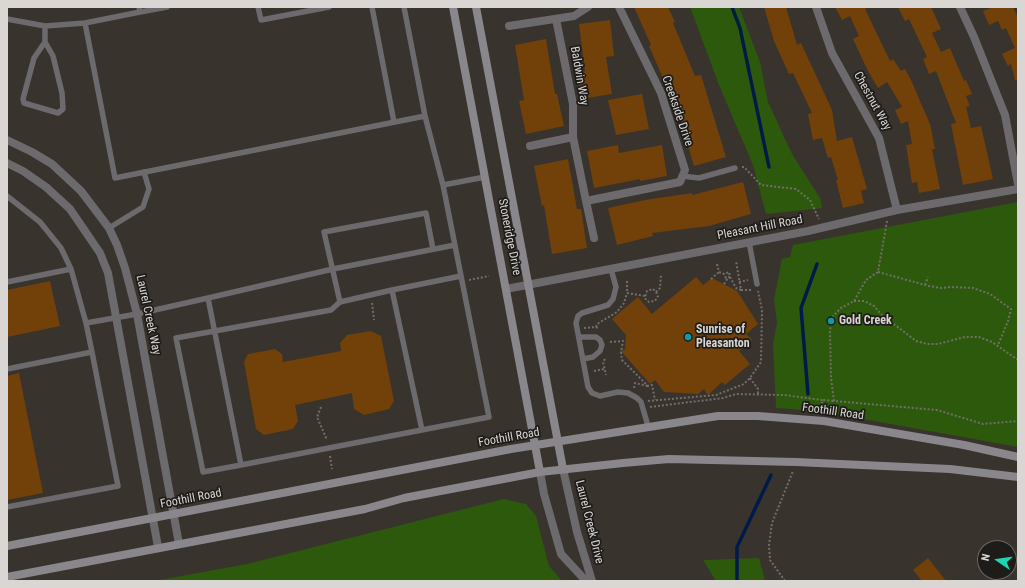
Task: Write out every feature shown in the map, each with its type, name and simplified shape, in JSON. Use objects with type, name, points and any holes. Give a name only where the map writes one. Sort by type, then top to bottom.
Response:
[{"type":"main road","name":"Stoneridge Drive","points":[[452,7],[540,472]]},
{"type":"main road","name":"Stoneridge Drive","points":[[476,7],[559,441],[563,469]]},
{"type":"main road","name":"Foothill Road","points":[[7,546],[536,445],[718,416],[758,416],[816,420],[964,445],[1018,457]]},
{"type":"main road","points":[[7,577],[158,547],[365,509],[404,498],[563,469],[669,459],[796,462],[950,469],[1018,477]]},
{"type":"street","points":[[509,26],[574,16],[588,7]]},
{"type":"street","name":"Creekside Drive","points":[[619,7],[661,93],[684,170],[681,179]]},
{"type":"street","name":"Chestnut Way","points":[[816,7],[832,53],[879,138],[897,210]]},
{"type":"street","points":[[960,7],[974,37],[1005,115],[1018,184]]},
{"type":"street","name":"Baldwin Way","points":[[556,19],[573,104],[573,137],[594,238]]},
{"type":"street","points":[[530,146],[573,137]]},
{"type":"street","name":"Laurel Creek Way","points":[[7,140],[52,164],[81,191],[109,228],[125,268],[137,314],[179,544]]},
{"type":"street","points":[[7,163],[23,171],[46,187],[70,209],[100,253],[108,273],[158,547]]},
{"type":"street","points":[[586,201],[681,179]]},
{"type":"street","name":"Pleasant Hill Road","points":[[506,289],[822,228],[897,210],[1018,190]]},
{"type":"street","name":"Laurel Creek Drive","points":[[563,469],[577,532],[592,581]]},
{"type":"street","name":"Laurel Creek Drive","points":[[540,472],[544,494],[562,554],[586,581]]},
{"type":"lane","points":[[7,19],[44,26],[85,23],[139,10],[167,7]]},
{"type":"lane","points":[[258,7],[260,20],[329,7]]},
{"type":"lane","points":[[372,7],[394,122]]},
{"type":"lane","points":[[404,7],[425,116],[443,185],[489,417],[203,472],[176,338],[331,310],[340,302],[461,276]]},
{"type":"lane","points":[[85,23],[115,178],[425,116]]},
{"type":"lane","points":[[44,26],[45,42],[53,56],[62,93],[63,109],[58,113],[24,103],[23,99],[34,58],[45,42]]},
{"type":"lane","points":[[681,179],[699,178],[735,168]]},
{"type":"lane","points":[[109,228],[143,207],[149,189],[144,172]]},
{"type":"lane","points":[[443,185],[485,177]]},
{"type":"lane","points":[[7,196],[40,222],[61,248],[71,269],[86,323],[118,486],[7,507]]},
{"type":"lane","points":[[340,302],[324,232],[426,212],[433,250]]},
{"type":"lane","points":[[749,242],[757,284]]},
{"type":"lane","points":[[86,323],[137,314],[333,269],[455,245]]},
{"type":"lane","points":[[7,282],[71,269]]},
{"type":"lane","points":[[611,269],[616,287],[613,299],[608,305],[582,313],[578,316],[576,323],[588,387],[592,393],[600,396],[618,392],[631,395],[641,402],[648,426]]},
{"type":"lane","points":[[392,290],[422,430]]},
{"type":"lane","points":[[208,298],[241,465]]},
{"type":"lane","points":[[579,337],[596,337],[600,340],[602,345],[600,351],[593,357],[582,359]]},
{"type":"lane","points":[[7,369],[92,352]]},
{"type":"path","points":[[735,168],[744,167],[761,185],[796,190],[810,200],[822,228]]},
{"type":"path","points":[[878,272],[888,212]]},
{"type":"path","points":[[724,274],[729,272],[729,278],[737,290],[741,290],[736,260]]},
{"type":"path","points":[[717,264],[719,272]]},
{"type":"path","points":[[719,272],[724,274],[724,277],[729,278]]},
{"type":"path","points":[[711,279],[719,272]]},
{"type":"path","points":[[854,301],[866,280],[878,272],[941,288],[974,288],[990,294],[1011,309],[1008,321],[998,345]]},
{"type":"path","points":[[656,292],[660,288],[661,275]]},
{"type":"path","points":[[925,285],[928,277]]},
{"type":"path","points":[[724,284],[729,278]]},
{"type":"path","points":[[739,282],[750,280]]},
{"type":"path","points":[[627,281],[627,292],[645,296],[646,300],[652,302],[658,296],[656,292]]},
{"type":"path","points":[[641,402],[716,395],[739,386],[750,378],[762,362],[762,310],[757,284]]},
{"type":"path","points":[[645,296],[649,289],[656,292]]},
{"type":"path","points":[[834,401],[831,378],[830,330],[833,316],[841,308],[854,301],[864,301],[874,306],[899,329],[916,341],[927,344],[938,344],[966,337],[979,337],[998,345],[1018,360]]},
{"type":"path","points":[[577,329],[596,327]]},
{"type":"path","points":[[610,342],[623,341],[621,352],[622,360],[648,386]]},
{"type":"path","points":[[594,371],[604,369]]},
{"type":"path","points":[[750,378],[758,389],[758,394]]},
{"type":"path","points":[[631,395],[635,383],[648,386],[652,385],[655,400]]},
{"type":"path","points":[[643,408],[723,398],[736,394],[758,394],[798,396],[823,400],[937,410],[983,424],[1018,421]]},
{"type":"path","points":[[816,420],[823,400]]},
{"type":"path","points":[[321,407],[317,417],[327,438],[332,469]]},
{"type":"path","points":[[785,581],[770,560],[769,545],[772,523],[796,462]]},
{"type":"green space","points":[[690,7],[739,7],[760,62],[768,102],[792,154],[820,198],[822,208],[766,214],[753,165],[719,85]]},
{"type":"green space","points":[[1018,202],[1018,447],[819,411],[776,408],[773,344],[777,323],[774,300],[782,259],[790,257],[793,245]]},
{"type":"green space","points":[[504,499],[526,504],[536,516],[549,566],[562,581],[154,581],[247,564]]},
{"type":"green space","points":[[759,558],[765,581],[716,581],[703,560]]},
{"type":"building","points":[[634,7],[668,7],[695,76],[701,75],[726,157],[694,166],[667,76],[663,78],[649,46],[651,45]]},
{"type":"building","points":[[764,7],[786,7],[797,45],[801,43],[832,110],[837,141],[852,137],[867,189],[861,191],[864,203],[843,208],[836,180],[838,180],[831,157],[828,158],[822,138],[813,140],[808,114],[812,113],[793,73],[789,74],[774,41]]},
{"type":"building","points":[[835,7],[869,7],[865,9],[890,61],[893,59],[901,71],[905,69],[930,124],[935,149],[932,149],[940,189],[919,193],[917,182],[912,183],[906,145],[912,144],[908,121],[901,124],[895,110],[902,107],[887,82],[878,88],[853,39],[859,36],[850,16],[842,20]]},
{"type":"building","points":[[898,7],[931,7],[941,29],[932,33],[941,52],[950,48],[964,81],[966,80],[972,94],[966,96],[970,106],[966,107],[971,128],[981,126],[993,179],[963,185],[951,124],[956,123],[936,71],[929,74],[923,59],[927,57],[909,19],[905,21]]},
{"type":"building","points":[[993,7],[1013,7],[1018,18],[1018,80],[1015,80],[1011,64],[1008,66],[1002,54],[1015,48],[1006,28],[1002,30],[998,21],[989,25],[983,11]]},
{"type":"building","points":[[610,20],[614,56],[606,57],[612,94],[581,99],[577,73],[585,71],[579,24]]},
{"type":"building","points":[[546,39],[555,94],[557,94],[564,126],[526,134],[519,101],[524,100],[515,45]]},
{"type":"building","points":[[642,94],[649,129],[616,135],[608,100]]},
{"type":"building","points":[[618,145],[619,153],[662,145],[667,176],[640,181],[640,179],[594,188],[587,151]]},
{"type":"building","points":[[568,159],[577,209],[581,209],[587,248],[552,254],[544,205],[542,206],[534,166]]},
{"type":"building","points":[[743,182],[751,214],[709,226],[652,233],[653,236],[617,245],[608,208],[645,200],[692,193],[692,195]]},
{"type":"building","name":"Sunrise of Pleasanton","points":[[696,277],[703,285],[712,278],[737,291],[758,324],[746,334],[752,340],[739,351],[750,364],[725,385],[722,382],[708,395],[704,389],[698,394],[664,392],[655,380],[650,384],[621,351],[625,349],[626,335],[612,319],[638,297],[652,314]]},
{"type":"building","points":[[50,281],[60,326],[7,337],[7,290]]},
{"type":"building","points":[[371,331],[381,336],[394,401],[389,409],[364,415],[354,409],[352,393],[295,405],[298,421],[293,429],[264,435],[256,429],[244,362],[248,354],[275,349],[282,354],[283,362],[341,351],[340,343],[347,335]]},
{"type":"building","points":[[19,373],[43,493],[7,500],[7,376]]},
{"type":"building","points":[[928,558],[946,581],[922,581],[913,570]]},
{"type":"waterway","name":"Gold Creek","points":[[732,7],[740,28],[769,167]]},
{"type":"waterway","name":"Gold Creek","points":[[808,394],[801,308],[817,264]]},
{"type":"waterway","name":"Gold Creek","points":[[737,581],[737,547],[771,475]]},
{"type":"place","name":"Gold Creek","points":[[831,321]]},
{"type":"place","name":"Sunrise of Pleasanton","points":[[688,337]]}]
